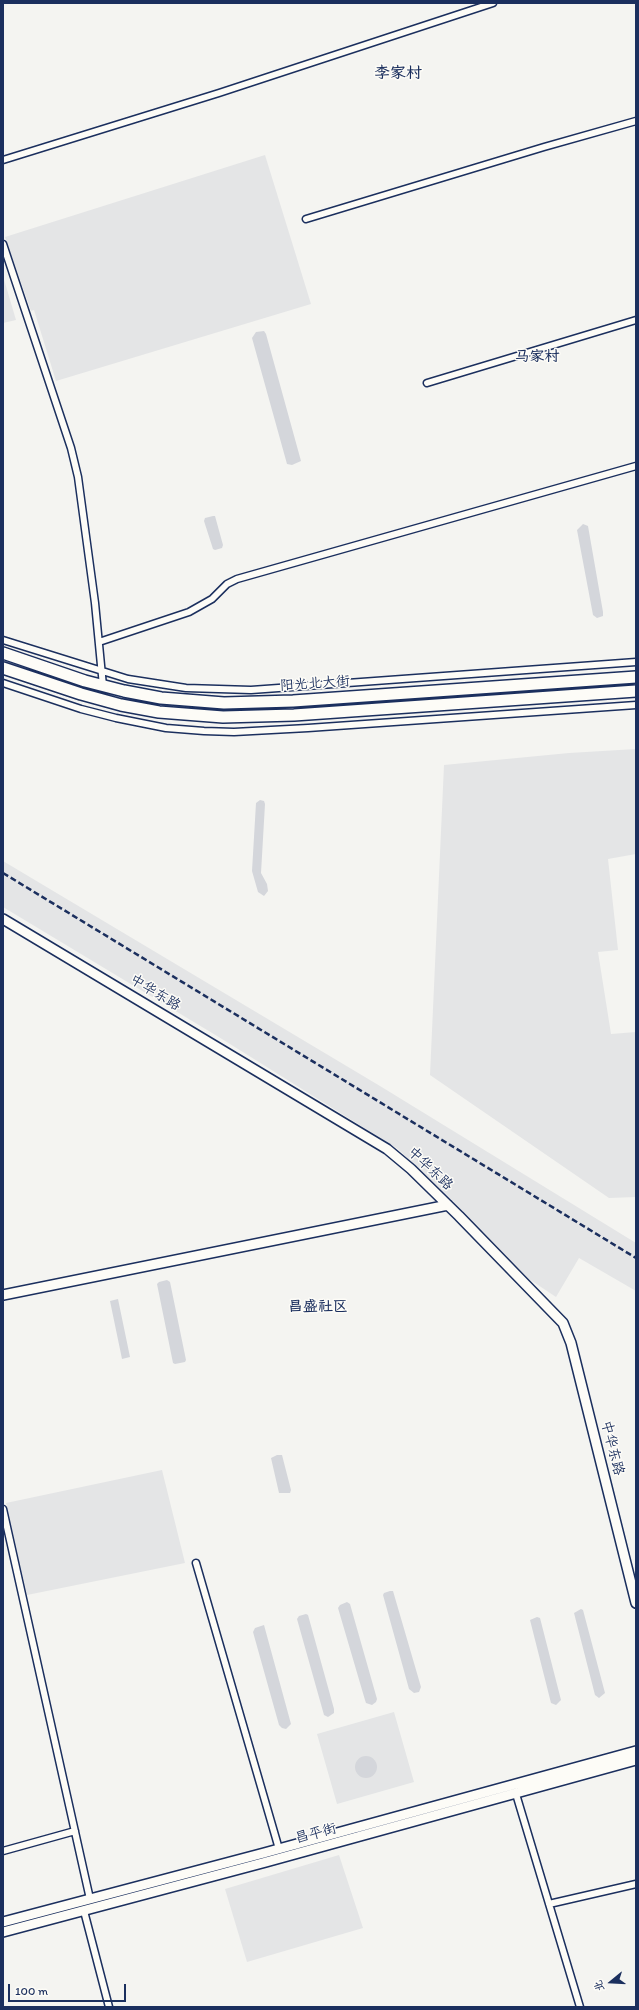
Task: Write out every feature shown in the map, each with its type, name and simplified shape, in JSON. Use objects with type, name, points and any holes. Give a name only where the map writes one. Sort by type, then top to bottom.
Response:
[{"type":"highway","name":"阳光北大街","points":[[3,653],[103,686],[182,700],[250,703],[636,677]]},
{"type":"highway","name":"阳光北大街","points":[[3,668],[81,694],[121,704],[173,714],[223,717],[294,715],[636,691]]},
{"type":"street","points":[[3,160],[219,93],[493,3]]},
{"type":"street","points":[[306,219],[544,146],[636,121]]},
{"type":"street","points":[[3,244],[71,448],[78,477],[99,642],[103,686]]},
{"type":"street","points":[[427,383],[636,320]]},
{"type":"street","points":[[99,642],[189,612],[212,599],[227,584],[236,579],[636,466]]},
{"type":"street","points":[[3,640],[128,679],[186,688],[251,690],[636,662]]},
{"type":"street","points":[[3,683],[81,709],[116,718],[166,728],[204,731],[234,732],[308,728],[636,705]]},
{"type":"street","name":"中华东路","points":[[3,919],[374,1140],[411,1169],[563,1323],[567,1330],[636,1604]]},
{"type":"street","points":[[3,1295],[448,1205]]},
{"type":"street","points":[[3,1509],[90,1899]]},
{"type":"street","points":[[196,1563],[279,1849]]},
{"type":"street","name":"昌平街","points":[[3,1922],[279,1849],[636,1751]]},
{"type":"street","name":"昌平街","points":[[3,1932],[516,1794],[636,1760]]},
{"type":"street","points":[[516,1794],[580,2007]]},
{"type":"street","points":[[3,1851],[75,1831]]},
{"type":"street","points":[[549,1904],[636,1884]]},
{"type":"street","points":[[84,1911],[109,2007]]},
{"type":"shaded area","points":[[265,155],[311,304],[56,381],[34,310],[31,311],[5,237]]},
{"type":"shaded area","points":[[3,276],[16,320],[3,323]]},
{"type":"shaded area","points":[[264,331],[301,461],[292,465],[287,464],[252,338],[256,332]]},
{"type":"shaded area","points":[[215,516],[223,545],[222,548],[215,550],[213,549],[204,521],[205,518]]},
{"type":"shaded area","points":[[583,524],[588,526],[603,612],[603,616],[597,618],[593,615],[577,530]]},
{"type":"shaded area","points":[[636,749],[636,854],[608,859],[618,950],[598,952],[611,1034],[636,1032],[636,1197],[609,1198],[430,1075],[444,765],[569,753]]},
{"type":"shaded area","points":[[260,800],[264,801],[265,804],[261,873],[267,884],[268,891],[264,896],[258,892],[252,871],[256,803]]},
{"type":"shaded area","points":[[3,861],[380,1086],[636,1243],[636,1291],[579,1258],[556,1297],[529,1279],[398,1149],[222,1039],[3,907]]},
{"type":"shaded area","points":[[167,1280],[170,1282],[186,1360],[185,1362],[175,1364],[173,1363],[157,1284]]},
{"type":"shaded area","points":[[118,1299],[130,1357],[122,1359],[110,1301]]},
{"type":"shaded area","points":[[277,1455],[282,1455],[291,1490],[290,1493],[279,1493],[271,1458]]},
{"type":"shaded area","points":[[162,1470],[185,1563],[27,1595],[6,1503]]},
{"type":"shaded area","points":[[393,1591],[421,1687],[419,1692],[414,1693],[409,1689],[383,1595],[384,1593]]},
{"type":"shaded area","points":[[347,1602],[350,1604],[377,1699],[372,1705],[366,1703],[338,1608],[340,1605]]},
{"type":"shaded area","points":[[581,1609],[583,1610],[605,1693],[599,1698],[595,1695],[574,1613]]},
{"type":"shaded area","points":[[306,1614],[308,1615],[334,1709],[334,1713],[328,1717],[324,1715],[297,1619],[299,1616]]},
{"type":"shaded area","points":[[537,1617],[540,1618],[561,1700],[556,1705],[551,1703],[530,1620]]},
{"type":"shaded area","points":[[264,1625],[291,1724],[286,1729],[279,1725],[253,1632],[255,1628]]},
{"type":"shaded area","points":[[394,1712],[414,1782],[337,1804],[317,1734]]},
{"type":"shaded area","points":[[366,1756],[374,1759],[377,1767],[374,1775],[366,1778],[358,1775],[355,1767],[358,1759]]},
{"type":"shaded area","points":[[339,1855],[363,1928],[247,1962],[225,1889]]},
{"type":"railway","points":[[3,873],[636,1258]]},
{"type":"district","name":"李家村","points":[[398,74]]},
{"type":"district","name":"马家村","points":[[537,357]]},
{"type":"district","name":"昌盛社区","points":[[318,1307]]}]
